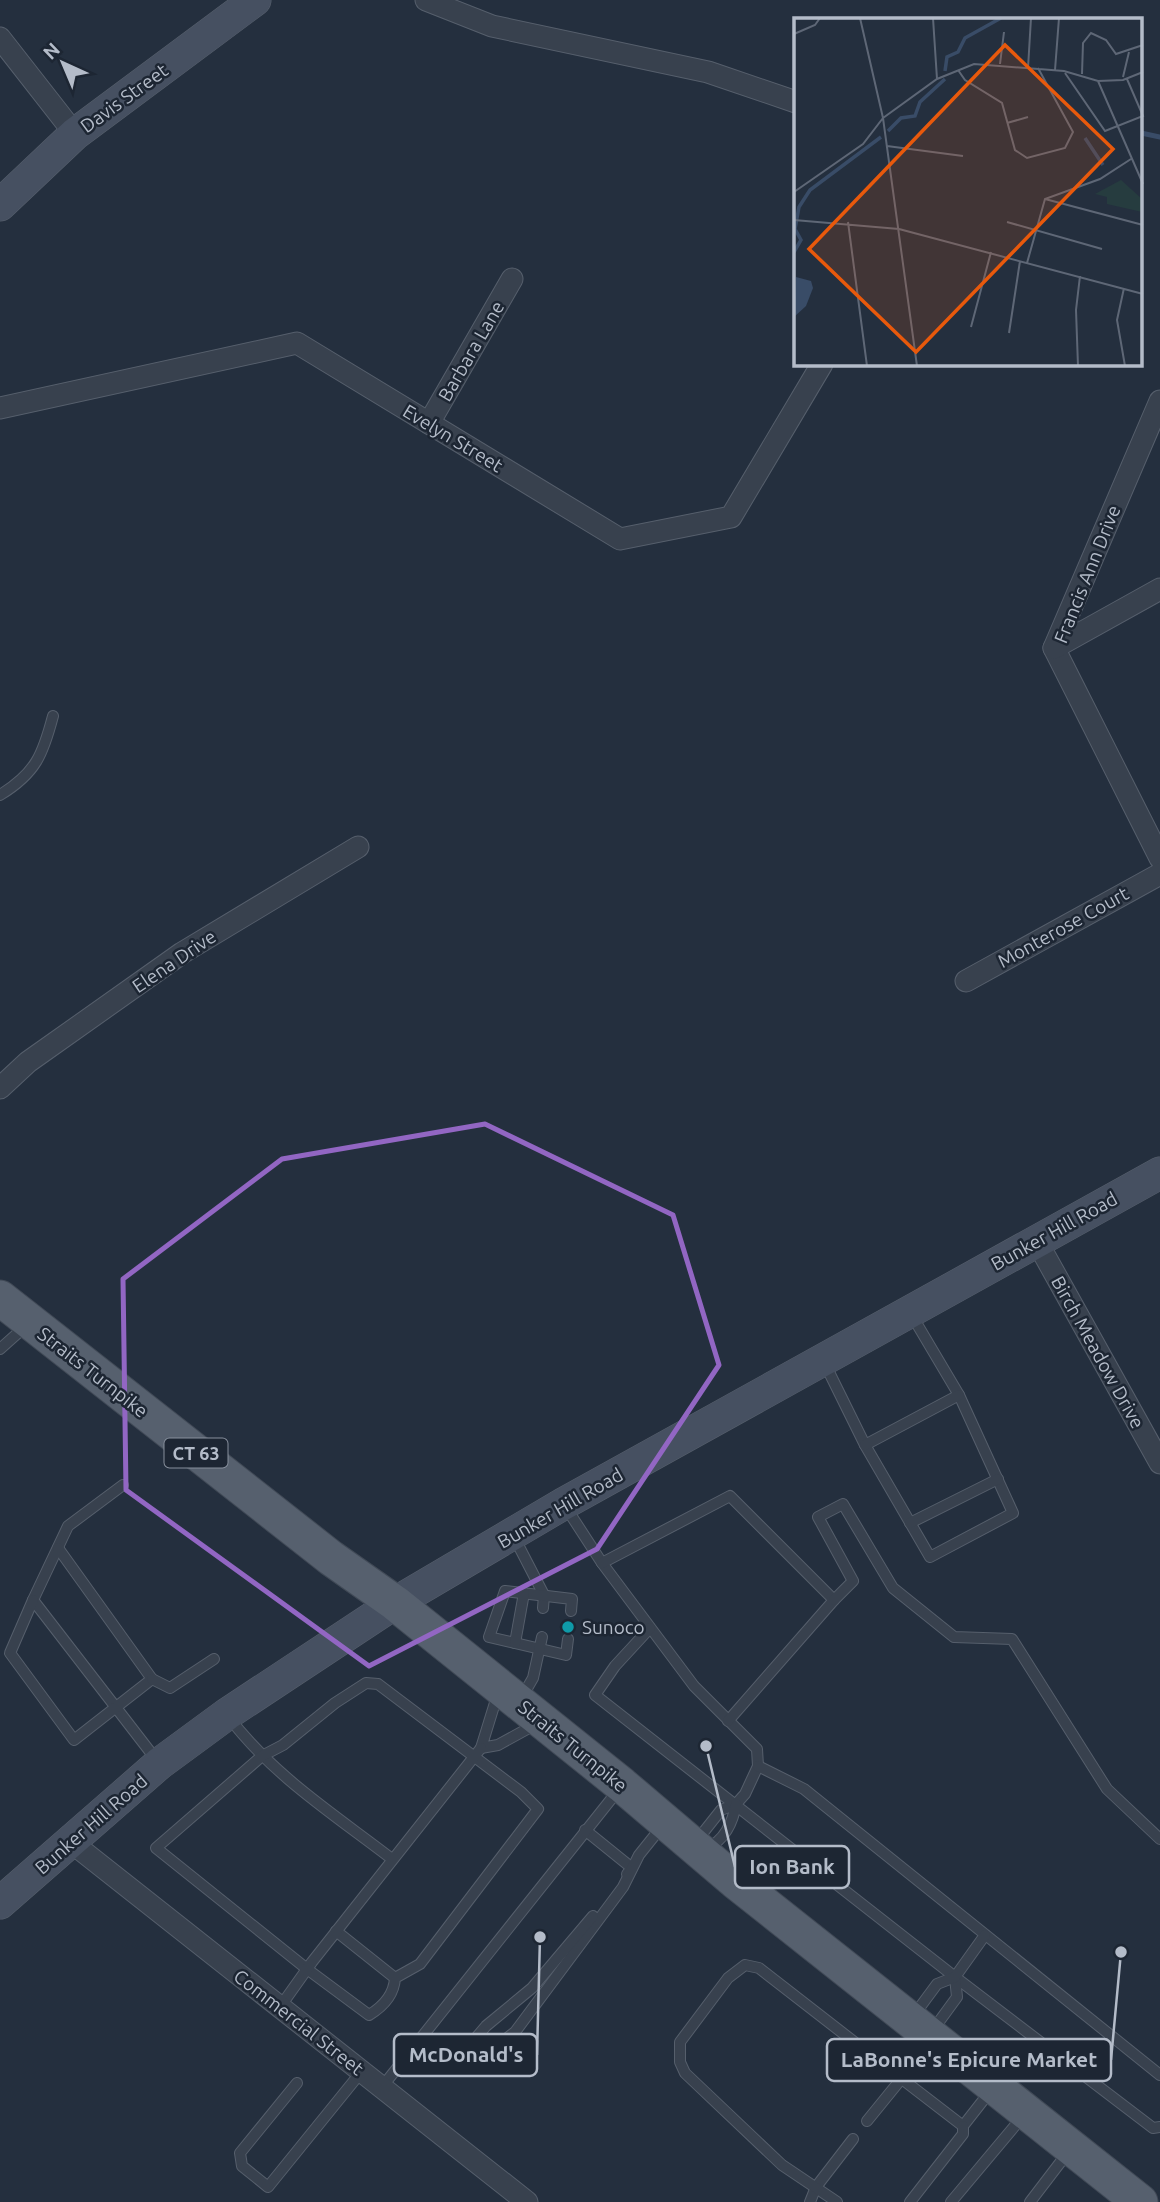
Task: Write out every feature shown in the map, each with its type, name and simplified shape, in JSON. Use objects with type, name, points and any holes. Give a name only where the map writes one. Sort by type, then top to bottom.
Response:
[{"type":"main road","name":"Davis Street","points":[[0,205],[75,134],[248,2]]},
{"type":"main road","name":"Bunker Hill Road","points":[[0,1903],[159,1764],[227,1714],[395,1603],[563,1504],[1160,1172]]},
{"type":"main road","name":"Straits Turnpike","points":[[0,1298],[320,1550],[395,1603],[919,2028],[1140,2202]]},
{"type":"street","points":[[426,0],[492,26],[708,72],[794,101]]},
{"type":"street","points":[[0,37],[75,134]]},
{"type":"street","name":"Barbara Lane","points":[[429,423],[512,279]]},
{"type":"street","name":"Evelyn Street","points":[[0,408],[297,344],[620,539],[731,517],[821,366]]},
{"type":"street","name":"Francis Ann Drive","points":[[1160,401],[1054,648],[1160,858]]},
{"type":"street","points":[[1054,648],[1160,589]]},
{"type":"street","name":"Elena Drive","points":[[0,1088],[28,1062],[182,953],[358,847]]},
{"type":"street","name":"Monterose Court","points":[[966,981],[1160,874]]},
{"type":"street","name":"Birch Meadow Drive","points":[[1036,1240],[1160,1463]]},
{"type":"street","name":"Commercial Street","points":[[71,1842],[527,2202]]},
{"type":"lane","points":[[0,795],[27,774],[44,749],[53,716]]},
{"type":"lane","points":[[823,1359],[865,1445],[930,1558],[1013,1513],[959,1395],[909,1311]]},
{"type":"lane","points":[[0,1349],[30,1322]]},
{"type":"lane","points":[[865,1445],[959,1395]]},
{"type":"lane","points":[[910,1523],[998,1479]]},
{"type":"lane","points":[[123,1486],[68,1527],[10,1653],[74,1740],[152,1679]]},
{"type":"lane","points":[[601,1563],[730,1496],[834,1600]]},
{"type":"lane","points":[[563,1504],[601,1563],[694,1686],[757,1749],[758,1766],[745,1794],[736,1804],[721,1810],[702,1834],[699,1851]]},
{"type":"lane","points":[[727,1721],[853,1581],[818,1517],[843,1504],[893,1588],[954,1637],[1012,1639],[1107,1789],[1160,1839]]},
{"type":"lane","points":[[513,1535],[544,1595],[543,1608]]},
{"type":"lane","points":[[58,1548],[152,1679],[170,1688],[214,1660]]},
{"type":"lane","points":[[568,1639],[566,1655],[489,1637],[505,1591],[572,1599],[571,1611]]},
{"type":"lane","points":[[515,1643],[524,1593]]},
{"type":"lane","points":[[33,1600],[159,1764]]},
{"type":"lane","points":[[650,1628],[615,1666],[595,1695],[955,1977],[1153,2128],[1160,2127]]},
{"type":"lane","points":[[477,1752],[498,1745],[533,1678],[542,1636]]},
{"type":"lane","points":[[366,1683],[378,1684],[477,1752],[522,1791],[538,1809],[420,1964],[396,1978],[395,1990],[381,2008],[369,2015],[156,1848],[262,1756],[283,1745],[335,1703],[366,1683]]},
{"type":"lane","points":[[280,2007],[392,1859],[477,1752],[520,1704]]},
{"type":"lane","points":[[227,1714],[262,1756],[392,1859]]},
{"type":"lane","points":[[758,1766],[804,1789],[1160,2075]]},
{"type":"lane","points":[[382,2087],[622,1785]]},
{"type":"lane","points":[[699,1851],[714,1845],[734,1821],[736,1804]]},
{"type":"lane","points":[[415,2047],[448,2071],[459,2070],[472,2065],[515,2032],[623,1887],[639,1855],[666,1822]]},
{"type":"lane","points":[[585,1830],[632,1868]]},
{"type":"lane","points":[[448,2071],[486,2026],[532,1988],[632,1868]]},
{"type":"lane","points":[[336,1931],[396,1978]]},
{"type":"lane","points":[[889,2069],[919,2028],[920,2007],[937,1984],[955,1977],[985,1935]]},
{"type":"lane","points":[[837,2202],[782,2165],[685,2073],[680,2062],[680,2042],[728,1978],[745,1965],[759,1968],[962,2126],[963,2134],[910,2202]]},
{"type":"lane","points":[[919,2028],[938,2023],[957,1997],[955,1977]]},
{"type":"lane","points":[[298,2083],[240,2153],[242,2166],[268,2187],[362,2071]]},
{"type":"lane","points":[[867,2121],[902,2078]]},
{"type":"lane","points":[[962,2126],[994,2087]]},
{"type":"lane","points":[[951,2202],[1026,2113]]},
{"type":"lane","points":[[810,2202],[816,2187],[853,2139]]},
{"type":"lane","points":[[1030,2202],[1071,2149]]},
{"type":"highlighted area","points":[[485,1124],[673,1215],[719,1365],[597,1549],[369,1666],[126,1490],[123,1279],[282,1159]]},
{"type":"waterway","points":[[1142,133],[1160,137]]},
{"type":"place","name":"Sunoco","points":[[568,1627]]},
{"type":"place","name":"Ion Bank","points":[[706,1746]]},
{"type":"place","name":"McDonald's","points":[[540,1937]]},
{"type":"place","name":"LaBonne's Epicure Market","points":[[1121,1952]]}]
